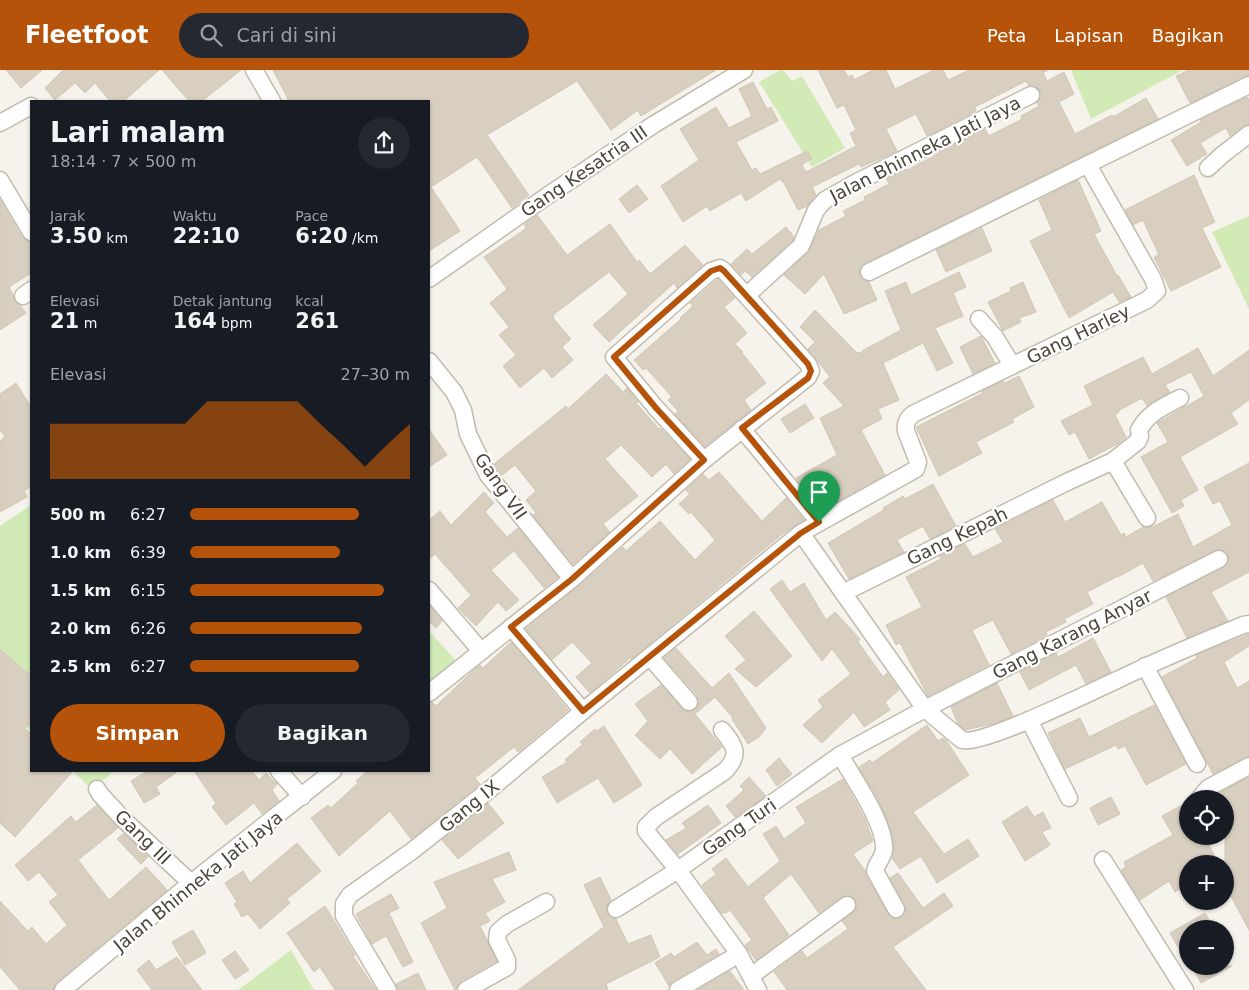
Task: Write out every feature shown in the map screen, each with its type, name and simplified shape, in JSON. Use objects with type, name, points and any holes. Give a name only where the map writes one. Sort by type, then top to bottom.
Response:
[{"type":"street","points":[[254,70],[271,100]]},
{"type":"street","name":"Gang Kesatria III","points":[[430,278],[645,130],[744,70]]},
{"type":"street","points":[[869,272],[1249,85]]},
{"type":"street","name":"Jalan Bhinneka Jati Jaya","points":[[747,296],[801,246],[816,210],[825,200],[898,161],[1031,95]]},
{"type":"street","points":[[0,122],[30,107]]},
{"type":"street","points":[[1208,168],[1249,134]]},
{"type":"street","name":"Gang Harley","points":[[918,462],[906,431],[906,422],[911,415],[1148,300],[1157,291],[1154,279],[1088,165]]},
{"type":"street","points":[[0,180],[30,230]]},
{"type":"street","points":[[430,691],[572,579],[704,460],[742,428],[808,378],[811,371],[808,364],[720,268],[711,271],[614,357],[656,408],[704,460]]},
{"type":"street","points":[[979,319],[995,337],[1012,365]]},
{"type":"street","name":"Gang VII","points":[[430,362],[454,392],[463,410],[468,434],[488,475],[572,579]]},
{"type":"street","name":"Gang Kepah","points":[[843,593],[1113,461],[1138,441],[1140,436],[1138,430],[1153,412],[1180,398]]},
{"type":"street","points":[[742,428],[819,522]]},
{"type":"street","points":[[1113,461],[1147,518]]},
{"type":"street","name":"Gang IX","points":[[388,990],[344,916],[344,904],[350,895],[412,851],[494,786],[801,533],[912,472],[918,462]]},
{"type":"street","points":[[801,533],[925,709],[962,740],[966,741],[980,739],[1029,720],[1145,666],[1249,624]]},
{"type":"street","name":"Gang Karang Anyar","points":[[925,709],[1218,559]]},
{"type":"street","points":[[430,591],[480,651]]},
{"type":"street","points":[[511,627],[583,711]]},
{"type":"street","points":[[650,657],[689,702]]},
{"type":"street","points":[[1145,666],[1196,764]]},
{"type":"street","name":"Gang Turi","points":[[616,909],[678,870],[840,755],[925,709]]},
{"type":"street","points":[[1029,720],[1069,798]]},
{"type":"street","points":[[722,730],[733,745],[735,754],[733,762],[725,771],[656,817],[646,827],[646,831],[678,870],[739,954],[754,983],[847,905]]},
{"type":"street","points":[[840,755],[877,820],[884,851],[875,872],[896,910]]},
{"type":"street","points":[[1206,790],[1249,766]]},
{"type":"street","points":[[280,772],[302,797]]},
{"type":"street","name":"Jalan Bhinneka Jati Jaya","points":[[63,990],[191,883],[332,772]]},
{"type":"street","name":"Gang III","points":[[97,789],[123,819],[191,883]]},
{"type":"street","points":[[1104,860],[1185,990]]},
{"type":"street","points":[[466,990],[507,967],[506,960],[496,940],[502,927],[546,902]]},
{"type":"street","points":[[678,990],[739,954]]},
{"type":"green space","points":[[783,70],[792,81],[802,76],[845,148],[812,167],[759,82]]},
{"type":"green space","points":[[1071,70],[1183,70],[1091,119]]},
{"type":"green space","points":[[1249,216],[1249,309],[1212,232]]},
{"type":"green space","points":[[30,506],[30,730],[0,702],[0,526]]},
{"type":"green space","points":[[430,632],[458,663],[430,685]]},
{"type":"green space","points":[[74,772],[113,772],[92,790]]},
{"type":"green space","points":[[291,950],[314,990],[238,990]]},
{"type":"building","points":[[6,70],[42,70],[21,88]]},
{"type":"building","points":[[63,70],[159,70],[125,100],[109,100],[95,83],[85,93],[75,83],[55,100],[45,88]]},
{"type":"building","points":[[162,70],[241,70],[203,100],[188,100]]},
{"type":"building","points":[[273,70],[716,70],[641,116],[638,110],[611,130],[577,81],[487,135],[529,195],[512,208],[477,157],[431,187],[460,231],[430,250],[430,100],[288,100]]},
{"type":"building","points":[[818,70],[844,70],[848,77],[852,75],[854,80],[873,70],[886,70],[895,89],[934,70],[943,70],[948,80],[969,70],[1048,70],[1043,73],[1047,81],[1064,72],[1074,94],[1059,102],[1075,134],[1112,115],[1113,117],[1146,98],[1158,119],[865,263],[860,267],[860,276],[864,281],[869,282],[877,300],[844,314],[824,274],[805,294],[784,275],[808,253],[819,230],[846,216],[843,211],[865,200],[864,197],[889,184],[886,178],[907,170],[985,129],[989,136],[1022,119],[1021,116],[1039,106],[1037,103],[1041,95],[1037,87],[1029,86],[1026,81],[975,107],[976,111],[927,136],[916,114],[886,129],[897,151],[861,167],[859,164],[812,187],[816,195],[807,206],[798,210],[783,181],[780,179],[746,201],[741,193],[710,211],[707,206],[683,222],[661,186],[699,160],[680,129],[716,107],[729,128],[752,116],[739,89],[753,82],[767,109],[771,107],[778,121],[736,142],[752,170],[756,168],[760,174],[807,151],[812,158],[802,165],[806,172],[856,146],[850,133],[856,130],[844,105],[837,108]]},
{"type":"building","points":[[1189,70],[1249,70],[1249,75],[1190,103],[1176,76]]},
{"type":"building","points":[[1247,97],[1249,100],[1249,124],[1243,126],[1230,136],[1226,128],[1200,143],[1207,154],[1187,166],[1171,140],[1201,122],[1200,120]]},
{"type":"building","points":[[1194,175],[1215,222],[1202,228],[1221,267],[1171,291],[1154,257],[1159,255],[1143,220],[1133,225],[1125,210]]},
{"type":"building","points":[[1078,180],[1101,231],[1094,234],[1131,297],[1119,302],[1113,292],[1069,318],[1030,241],[1052,230],[1039,200]]},
{"type":"building","points":[[637,185],[648,199],[629,213],[619,199]]},
{"type":"building","points":[[0,200],[22,237],[30,242],[30,274],[9,287],[15,302],[26,313],[0,330]]},
{"type":"building","points":[[537,215],[567,255],[610,224],[637,262],[639,260],[650,274],[685,245],[703,265],[677,288],[674,283],[609,342],[593,325],[628,294],[609,272],[553,315],[553,318],[571,339],[562,347],[573,360],[552,378],[544,368],[520,388],[503,366],[516,355],[499,335],[509,327],[490,303],[507,289],[484,257],[524,230],[526,227],[524,225]]},
{"type":"building","points":[[786,227],[794,237],[793,240],[752,277],[745,271],[741,275],[731,264],[747,249],[752,254]]},
{"type":"building","points":[[982,228],[992,251],[946,272],[936,250]]},
{"type":"building","points":[[959,272],[966,287],[953,293],[963,316],[935,328],[953,363],[937,371],[923,343],[883,363],[899,400],[878,409],[882,419],[861,430],[885,475],[822,510],[796,478],[837,455],[820,418],[844,406],[823,383],[830,377],[808,349],[815,342],[800,327],[815,310],[857,353],[860,352],[864,356],[862,351],[901,330],[885,291],[906,282],[911,295]]},
{"type":"building","points":[[718,279],[735,298],[724,307],[747,333],[735,344],[766,383],[744,400],[751,410],[705,446],[675,414],[678,411],[668,400],[672,397],[646,368],[643,370],[634,360],[681,319],[693,306],[690,303]]},
{"type":"building","points":[[1023,282],[1036,312],[1019,318],[1021,322],[1003,331],[988,302],[1011,291],[1010,288]]},
{"type":"building","points":[[981,336],[995,363],[973,374],[960,347]]},
{"type":"building","points":[[1198,348],[1213,376],[1249,350],[1249,400],[1231,413],[1238,424],[1180,457],[1198,490],[1181,500],[1184,506],[1172,513],[1141,457],[1168,442],[1157,423],[1204,396],[1191,372],[1165,385],[1170,392],[1147,406],[1142,398],[1118,411],[1115,415],[1126,437],[1119,443],[1089,459],[1075,432],[1069,435],[1061,421],[1093,405],[1084,386],[1143,357],[1152,374]]},
{"type":"building","points":[[606,374],[623,392],[627,388],[638,402],[636,403],[659,429],[690,459],[674,474],[666,464],[652,477],[621,445],[605,459],[638,496],[603,524],[610,532],[573,564],[533,515],[536,513],[526,500],[536,491],[515,465],[501,476],[494,464],[566,406],[568,409]]},
{"type":"building","points":[[1019,376],[1034,407],[1012,419],[1014,422],[976,442],[982,453],[939,476],[916,427],[983,393],[982,391]]},
{"type":"building","points":[[16,383],[30,405],[30,487],[24,491],[27,497],[0,512],[0,441],[5,437],[0,430],[0,394]]},
{"type":"building","points":[[805,404],[814,418],[790,433],[781,419]]},
{"type":"building","points":[[430,430],[447,455],[430,466]]},
{"type":"building","points":[[1249,463],[1249,572],[1211,592],[1228,621],[1187,638],[1166,597],[1227,565],[1228,555],[1225,551],[1219,549],[1153,581],[1143,563],[1087,592],[1093,604],[1064,619],[1066,622],[1046,632],[1047,635],[1011,654],[993,620],[972,630],[989,665],[928,696],[900,643],[896,645],[886,625],[922,607],[906,577],[941,559],[939,556],[965,544],[973,557],[1003,542],[995,529],[1053,500],[1065,522],[1102,502],[1121,535],[1124,533],[1126,537],[1143,527],[1152,527],[1178,514],[1193,547],[1232,525],[1220,501],[1213,504],[1204,487]]},
{"type":"building","points":[[719,472],[762,521],[786,498],[804,520],[781,535],[590,693],[576,677],[592,663],[572,642],[552,660],[526,629],[623,547],[626,551],[660,521],[695,560],[715,540],[691,512],[689,514],[679,504],[690,494],[686,490],[703,474],[709,480]]},
{"type":"building","points":[[933,484],[956,526],[930,539],[923,526],[897,540],[904,552],[849,579],[828,543],[884,510],[883,508],[903,496],[905,499]]},
{"type":"building","points":[[484,492],[494,503],[485,512],[507,537],[518,528],[558,577],[544,588],[514,551],[491,570],[519,600],[506,611],[498,602],[476,626],[458,608],[471,595],[435,554],[430,558],[430,519],[440,511],[451,525]]},
{"type":"building","points":[[782,580],[790,592],[804,583],[826,620],[835,612],[860,639],[858,642],[883,677],[887,673],[899,690],[885,702],[890,710],[864,727],[854,712],[822,743],[803,725],[823,707],[818,700],[851,674],[832,649],[822,661],[770,589]]},
{"type":"building","points":[[430,606],[442,621],[436,628],[430,622]]},
{"type":"building","points":[[754,611],[792,656],[756,687],[735,669],[746,660],[725,636]]},
{"type":"building","points":[[1249,634],[1249,646],[1224,662],[1237,688],[1249,681],[1249,756],[1213,774],[1162,677],[1197,658],[1196,655]]},
{"type":"building","points":[[1093,638],[1111,672],[1086,684],[1076,665],[1029,690],[1020,672],[1056,653],[1058,657]]},
{"type":"building","points":[[511,642],[568,710],[518,752],[514,747],[475,778],[480,784],[411,839],[390,811],[339,856],[311,818],[328,805],[331,808],[358,783],[356,781],[366,772],[430,772],[430,703],[432,702],[436,706],[476,668],[480,665],[483,668]]},
{"type":"building","points":[[676,648],[712,688],[729,673],[766,728],[759,737],[748,744],[733,718],[715,697],[695,714],[722,747],[692,774],[670,749],[660,759],[635,735],[648,721],[635,704],[661,685],[685,711],[691,712],[698,706],[697,695],[664,658]]},
{"type":"building","points":[[0,649],[30,675],[30,721],[25,728],[30,733],[30,772],[72,772],[15,837],[0,823]]},
{"type":"building","points":[[997,683],[1013,716],[992,724],[965,730],[958,724],[951,707]]},
{"type":"building","points":[[1154,705],[1186,764],[1146,785],[1125,746],[1118,749],[1116,745],[1065,769],[1048,733],[1080,718],[1089,737]]},
{"type":"building","points":[[927,725],[938,741],[943,738],[946,740],[969,775],[913,812],[944,854],[968,839],[979,856],[937,883],[921,856],[900,869],[892,858],[894,850],[889,824],[877,797],[859,767],[870,760],[872,763]]},
{"type":"building","points":[[604,726],[642,785],[614,803],[598,778],[557,803],[542,777],[567,762],[565,760],[583,744],[580,742],[595,729],[597,731]]},
{"type":"building","points":[[779,758],[792,774],[777,786],[766,770]]},
{"type":"building","points":[[145,772],[177,772],[156,787],[160,794],[144,803],[131,781]]},
{"type":"building","points":[[195,772],[253,772],[259,780],[266,773],[277,784],[272,790],[279,801],[262,814],[254,803],[226,825],[212,807],[216,803]]},
{"type":"building","points":[[749,777],[766,796],[735,817],[726,806],[744,790],[740,786]]},
{"type":"building","points":[[1249,777],[1249,930],[1234,902],[1234,855],[1225,855],[1225,845],[1234,845],[1234,790],[1225,790]]},
{"type":"building","points":[[843,779],[865,819],[873,841],[853,854],[866,872],[866,876],[891,918],[896,919],[904,915],[906,910],[905,904],[890,878],[898,873],[923,908],[944,893],[953,906],[893,947],[926,990],[787,990],[774,972],[802,951],[807,958],[848,929],[842,921],[856,909],[855,899],[846,895],[819,913],[791,874],[763,898],[789,935],[756,960],[745,945],[752,940],[730,910],[726,913],[721,913],[702,885],[716,874],[712,869],[726,858],[748,887],[780,861],[763,834],[776,826],[784,839],[806,823],[796,807]]},
{"type":"building","points":[[1111,797],[1120,814],[1098,825],[1090,808]]},
{"type":"building","points":[[488,803],[504,823],[458,859],[442,840]]},
{"type":"building","points":[[97,805],[118,828],[78,860],[109,900],[146,867],[167,890],[57,982],[53,990],[20,990],[0,967],[0,901],[28,931],[32,927],[46,944],[67,925],[49,902],[58,895],[39,872],[28,881],[15,865],[71,816],[76,822]]},
{"type":"building","points":[[708,805],[721,823],[678,854],[666,840],[686,828],[682,823]]},
{"type":"building","points":[[1027,806],[1034,817],[1043,812],[1051,828],[1042,832],[1050,845],[1025,861],[1002,822]]},
{"type":"building","points":[[1179,807],[1179,845],[1209,845],[1214,855],[1179,855],[1179,890],[1175,892],[1169,881],[1140,900],[1121,870],[1126,867],[1124,862],[1173,835],[1162,816]]},
{"type":"building","points":[[124,833],[148,857],[141,864],[117,839]]},
{"type":"building","points":[[297,843],[321,871],[287,899],[290,903],[260,929],[248,914],[242,917],[234,904],[237,902],[225,883],[243,871],[250,883]]},
{"type":"building","points":[[509,852],[516,870],[492,879],[505,902],[485,913],[490,921],[480,926],[497,961],[461,981],[455,990],[421,923],[447,908],[434,882]]},
{"type":"building","points":[[600,877],[611,900],[607,905],[607,914],[611,918],[616,919],[628,944],[651,935],[660,957],[606,984],[608,990],[518,990],[604,927],[584,885]]},
{"type":"building","points":[[391,894],[399,908],[389,913],[413,962],[403,967],[386,936],[372,944],[356,914]]},
{"type":"building","points":[[325,906],[355,955],[353,956],[376,990],[335,990],[320,967],[314,972],[287,933]]},
{"type":"building","points":[[1205,913],[1209,920],[1193,920]]},
{"type":"building","points":[[1179,928],[1179,946],[1178,947],[1170,933]]},
{"type":"building","points":[[193,930],[206,953],[185,965],[172,942]]},
{"type":"building","points":[[697,942],[707,955],[716,949],[719,954],[673,981],[669,986],[655,963],[671,953],[674,957]]},
{"type":"building","points":[[235,951],[249,970],[235,979],[222,960]]},
{"type":"building","points":[[177,957],[202,990],[152,990],[137,970],[149,960],[156,970]]},
{"type":"building","points":[[730,971],[744,990],[698,990]]},
{"type":"building","points":[[418,973],[426,990],[398,990],[396,984]]},
{"type":"building","points":[[1197,975],[1216,975],[1201,983]]},
{"type":"route","points":[[720,268],[724,271],[808,364],[811,371],[808,378],[742,428],[819,522],[801,533],[583,711],[511,627],[572,579],[704,460],[656,408],[614,357],[686,292],[715,269],[720,268]]}]
